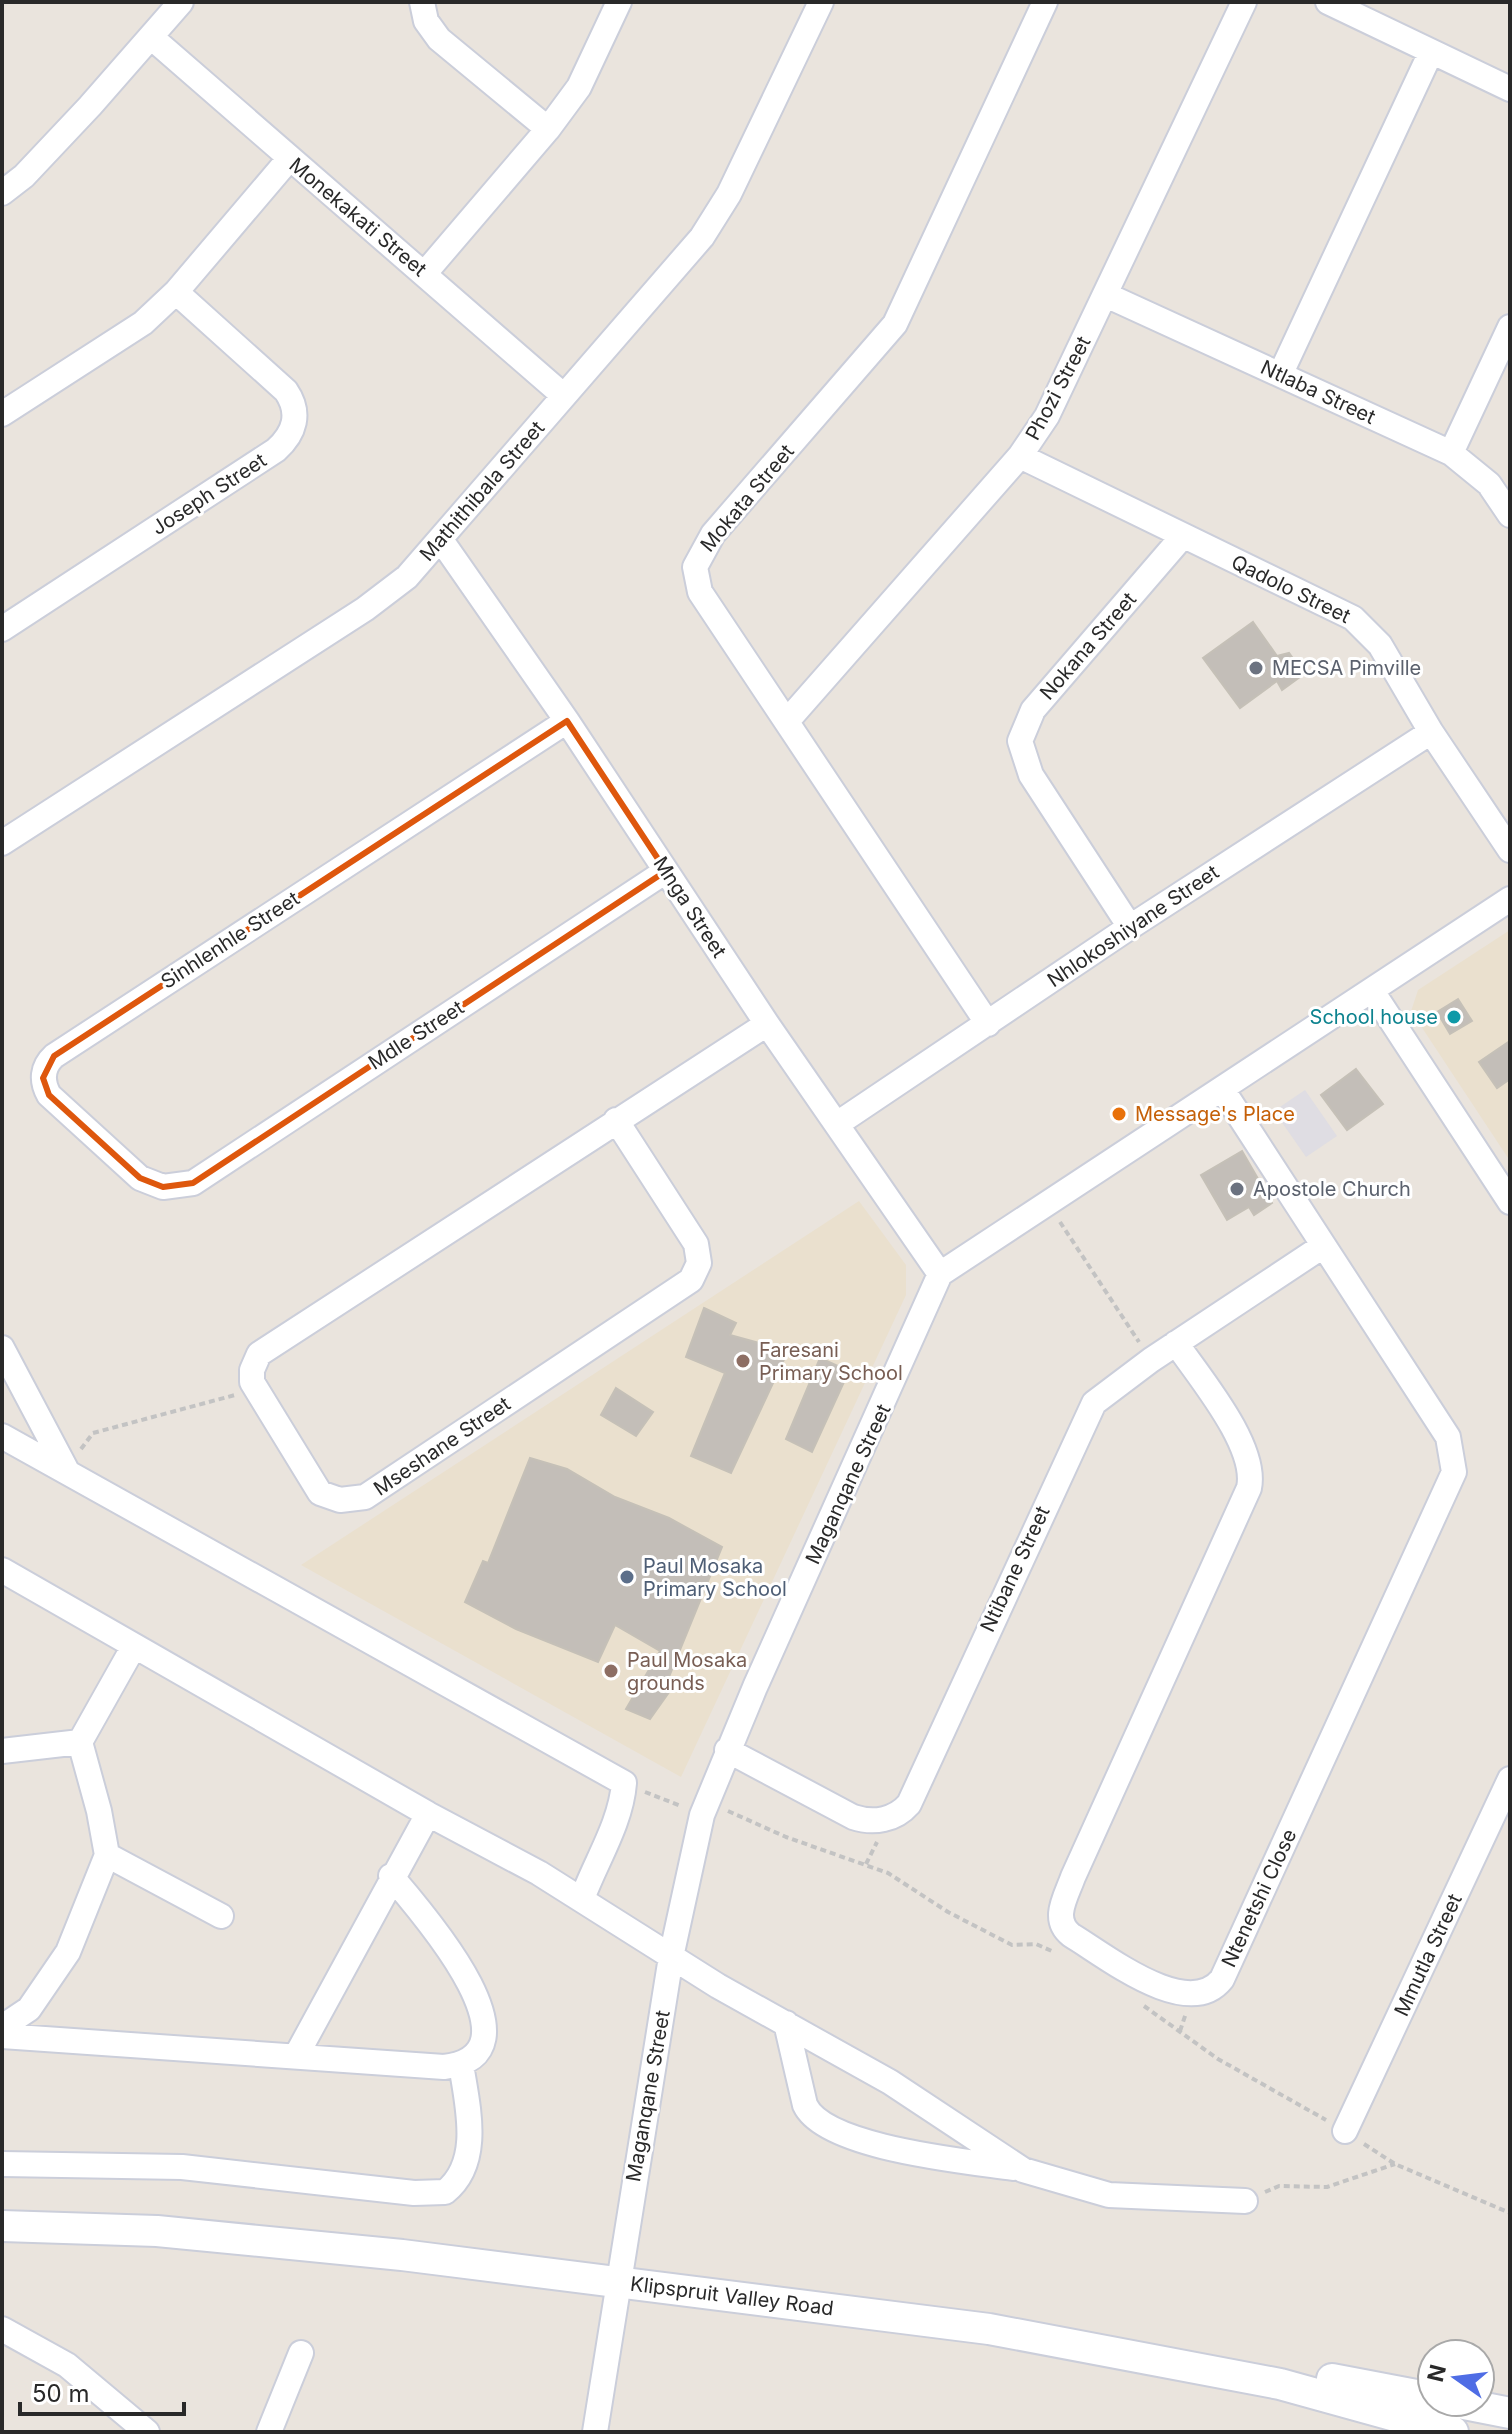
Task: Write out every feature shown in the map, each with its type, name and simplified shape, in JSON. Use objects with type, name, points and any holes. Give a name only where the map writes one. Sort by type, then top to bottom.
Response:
[{"type":"street","points":[[2,193],[24,176],[181,2]]},
{"type":"street","points":[[422,2],[426,21],[439,39],[548,129]]},
{"type":"street","points":[[425,273],[548,129],[579,87],[619,2]]},
{"type":"street","name":"Mathithibala Street","points":[[2,843],[365,609],[407,577],[709,227],[729,194],[821,2]]},
{"type":"street","name":"Mokata Street","points":[[988,1024],[700,592],[695,573],[698,559],[713,534],[895,324],[1045,2]]},
{"type":"street","name":"Phozi Street","points":[[788,720],[1020,456],[1047,416],[1244,2]]},
{"type":"street","points":[[1328,2],[1510,89]]},
{"type":"street","name":"Monekakati Street","points":[[151,37],[564,396]]},
{"type":"street","points":[[1281,373],[1431,52]]},
{"type":"street","points":[[2,414],[143,323],[176,292],[289,159]]},
{"type":"street","name":"Joseph Street","points":[[2,629],[276,450],[292,431],[294,408],[286,391],[176,292]]},
{"type":"street","name":"Ntlaba Street","points":[[1106,295],[1451,453],[1489,484],[1510,515]]},
{"type":"street","points":[[1451,453],[1510,327]]},
{"type":"street","name":"Qadolo Street","points":[[1020,456],[1353,618],[1380,645],[1431,732],[1510,850]]},
{"type":"street","name":"Nokana Street","points":[[1130,927],[1031,775],[1020,741],[1033,710],[1182,537]]},
{"type":"street","name":"Mnga Street","points":[[441,540],[567,721],[767,1024],[940,1274]]},
{"type":"street","name":"Sinhlenhle Street","points":[[163,1187],[131,1172],[49,1095],[43,1078],[50,1059],[567,721]]},
{"type":"street","name":"Nhlokoshiyane Street","points":[[837,1124],[1130,927],[1431,732]]},
{"type":"street","name":"Mdle Street","points":[[163,1187],[193,1183],[666,871]]},
{"type":"street","points":[[940,1274],[1510,899]]},
{"type":"street","points":[[1372,991],[1510,1202]]},
{"type":"street","points":[[256,1389],[251,1376],[253,1365],[268,1347],[767,1024]]},
{"type":"street","name":"Ntenetshi Close","points":[[1176,1343],[1234,1430],[1245,1454],[1251,1482],[1242,1509],[1073,1877],[1060,1918],[1064,1929],[1071,1935],[1169,1992],[1191,1995],[1210,1990],[1222,1979],[1454,1472],[1448,1437],[1222,1089]]},
{"type":"street","name":"Mseshane Street","points":[[256,1389],[316,1488],[331,1499],[354,1500],[365,1497],[684,1288],[698,1266],[696,1244],[616,1120]]},
{"type":"street","name":"Ntibane Street","points":[[727,1750],[853,1817],[873,1821],[902,1812],[909,1804],[1087,1413],[1100,1397],[1151,1360],[1323,1246]]},
{"type":"street","name":"Maganqane Street","points":[[595,2432],[671,1957],[704,1808],[727,1750],[940,1274]]},
{"type":"street","points":[[2,1348],[66,1469]]},
{"type":"street","points":[[2,1436],[624,1783],[622,1808],[598,1855],[582,1899]]},
{"type":"street","points":[[2,1570],[582,1899],[671,1957],[890,2082],[1023,2170]]},
{"type":"street","points":[[2,2027],[29,2009],[68,1952],[107,1855],[99,1811],[80,1742],[134,1646]]},
{"type":"street","points":[[2,1751],[80,1742]]},
{"type":"street","name":"Mmutla Street","points":[[1345,2131],[1510,1779]]},
{"type":"street","points":[[296,2056],[391,1876],[428,1814]]},
{"type":"street","points":[[107,1855],[221,1916]]},
{"type":"street","points":[[2,2036],[444,2067],[461,2064],[476,2057],[483,2044],[484,2027],[475,1994],[441,1934],[391,1876]]},
{"type":"street","points":[[786,2023],[805,2105],[824,2127],[906,2151],[1023,2170],[1109,2195],[1245,2201]]},
{"type":"street","points":[[2,2164],[182,2167],[414,2193],[445,2192],[461,2172],[469,2144],[461,2064]]},
{"type":"street","name":"Klipspruit Valley Road","points":[[2,2214],[138,2218],[375,2234],[989,2329],[1280,2384],[1453,2432]]},
{"type":"street","name":"Klipspruit Valley Road","points":[[2,2226],[157,2231],[620,2272],[938,2306],[1416,2395]]},
{"type":"street","points":[[2,2329],[67,2365],[147,2432]]},
{"type":"street","points":[[269,2432],[301,2353]]},
{"type":"path","points":[[1048,1203],[1151,1360]]},
{"type":"path","points":[[66,1469],[93,1433],[256,1389]]},
{"type":"path","points":[[624,1783],[888,1873],[948,1912],[1012,1945],[1036,1944],[1056,1953]]},
{"type":"path","points":[[1142,2004],[1218,2059],[1345,2131],[1395,2164],[1509,2210]]},
{"type":"path","points":[[1245,2201],[1279,2186],[1327,2187],[1395,2164]]},
{"type":"highlighted area","points":[[567,721],[666,871],[193,1183],[163,1187],[140,1178],[49,1095],[43,1078],[54,1056]]},
{"type":"shaded area","points":[[1510,930],[1510,1161],[1411,1011],[1418,990]]},
{"type":"shaded area","points":[[1305,1090],[1337,1136],[1306,1157],[1274,1111]]},
{"type":"shaded area","points":[[859,1201],[906,1265],[906,1295],[681,1777],[301,1565]]},
{"type":"building","points":[[1253,622],[1277,656],[1289,653],[1304,674],[1282,690],[1277,681],[1240,708],[1203,658]]},
{"type":"building","name":"School house","points":[[1458,999],[1472,1021],[1450,1034],[1437,1012]]},
{"type":"building","points":[[1510,1041],[1510,1079],[1497,1088],[1479,1062]]},
{"type":"building","points":[[1356,1069],[1383,1104],[1347,1130],[1321,1095]]},
{"type":"building","name":"Apostole Church","points":[[1242,1151],[1272,1203],[1254,1215],[1249,1207],[1227,1220],[1201,1175]]},
{"type":"building","points":[[704,1308],[736,1323],[730,1335],[788,1351],[731,1473],[691,1456],[725,1373],[686,1357]]},
{"type":"building","points":[[820,1358],[849,1371],[812,1452],[786,1439]]},
{"type":"building","points":[[616,1388],[653,1412],[636,1436],[601,1415]]},
{"type":"building","points":[[530,1458],[567,1469],[615,1497],[669,1518],[722,1547],[666,1684],[672,1688],[650,1719],[626,1709],[660,1651],[615,1625],[598,1662],[516,1629],[465,1602],[483,1561],[488,1563]]},
{"type":"place","name":"MECSA Pimville","points":[[1256,668]]},
{"type":"place","name":"School house","points":[[1454,1017]]},
{"type":"place","name":"Message's Place","points":[[1119,1114]]},
{"type":"place","name":"Apostole Church","points":[[1237,1189]]},
{"type":"place","name":"Faresani Primary School","points":[[743,1361]]},
{"type":"place","name":"Paul Mosaka Primary School","points":[[627,1577]]},
{"type":"place","name":"Paul Mosaka grounds","points":[[611,1671]]}]
